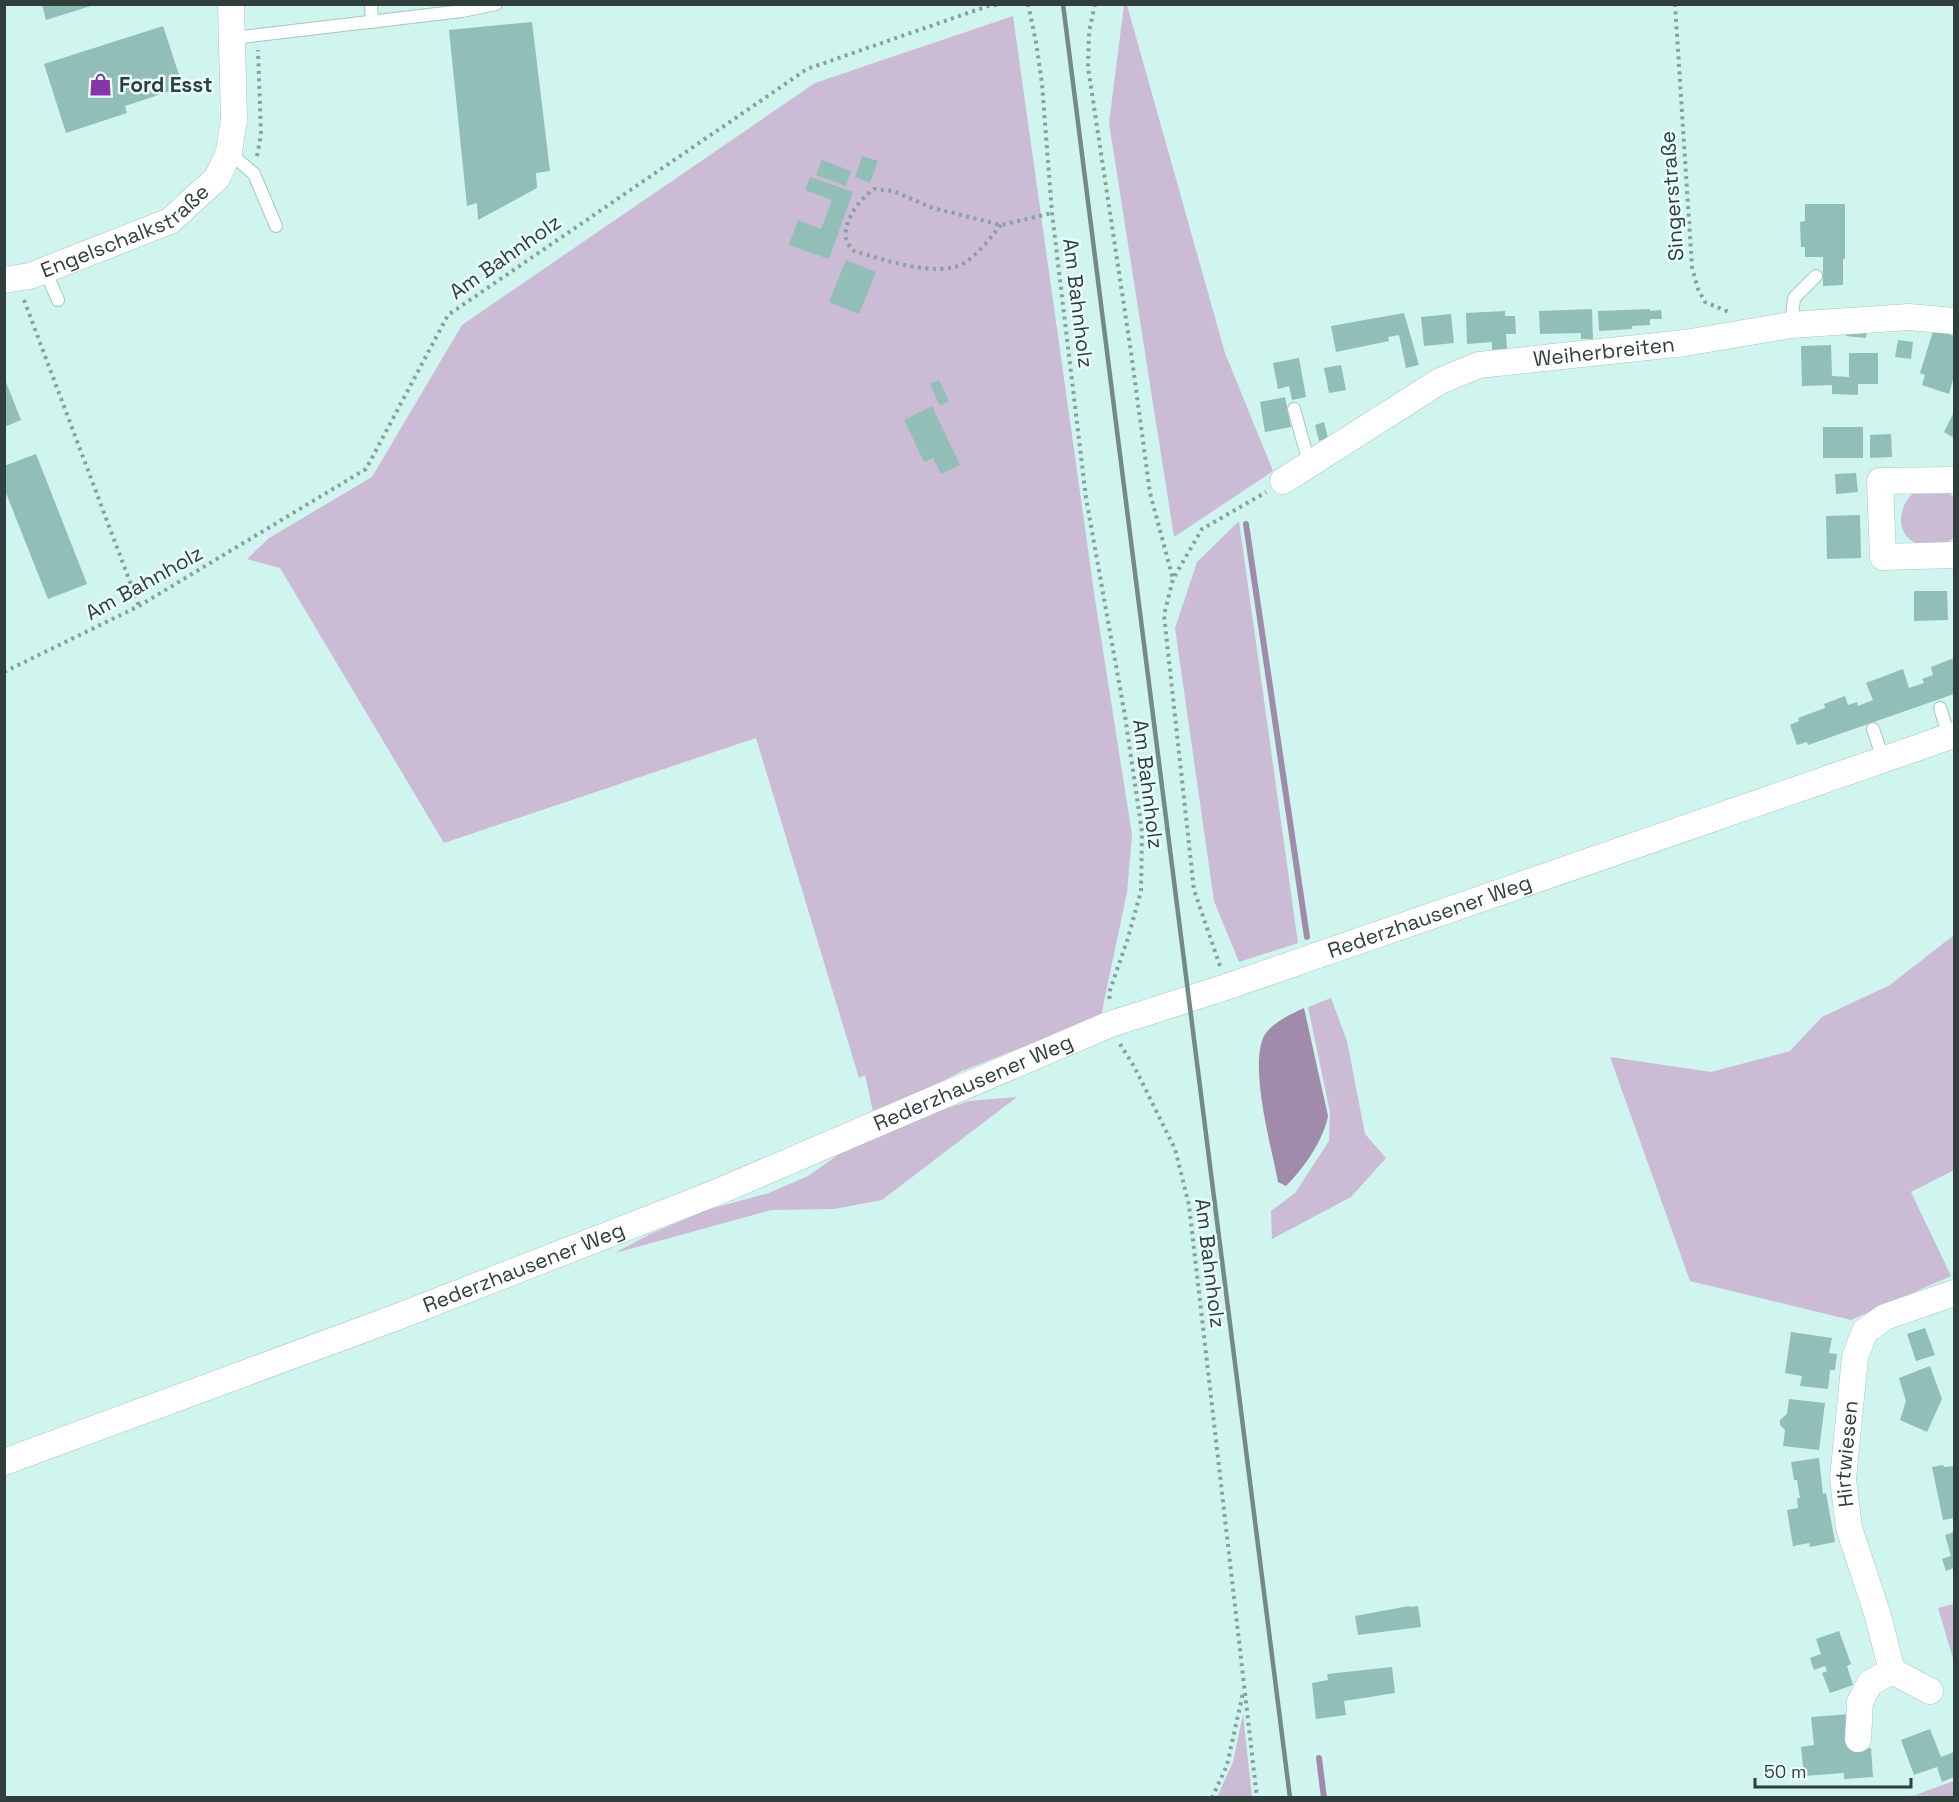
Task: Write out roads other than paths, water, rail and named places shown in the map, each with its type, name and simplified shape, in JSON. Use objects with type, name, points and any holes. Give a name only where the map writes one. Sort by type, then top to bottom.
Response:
[{"type":"street","name":"Engelschalkstraße","points":[[4,279],[38,273],[170,220],[217,178],[229,152],[245,37],[231,4]]},
{"type":"street","name":"Weiherbreiten","points":[[1283,481],[1440,381],[1479,365],[1685,343],[1791,325],[1909,317],[1954,321]]},
{"type":"street","points":[[1954,480],[1880,481],[1883,557],[1954,555]]},
{"type":"street","name":"Rederzhausener Weg","points":[[4,1462],[397,1317],[704,1197],[1108,1025],[1229,986],[1952,736]]},
{"type":"street","name":"Hirtwiesen","points":[[1892,1671],[1878,1616],[1849,1528],[1843,1479],[1855,1357],[1865,1330],[1886,1317],[1954,1293]]},
{"type":"street","points":[[1858,1739],[1860,1702],[1870,1683],[1892,1671],[1930,1691]]},
{"type":"lane","points":[[371,4],[372,22]]},
{"type":"lane","points":[[245,37],[372,22],[439,9],[496,4]]},
{"type":"lane","points":[[229,152],[254,174],[276,226]]},
{"type":"lane","points":[[38,273],[58,300]]},
{"type":"lane","points":[[1791,325],[1794,298],[1816,276]]},
{"type":"lane","points":[[1294,409],[1309,463]]},
{"type":"lane","points":[[1940,708],[1952,736]]},
{"type":"lane","points":[[1873,729],[1883,759]]},
{"type":"waterway","points":[[1246,524],[1307,937]]},
{"type":"waterway","points":[[1319,1758],[1324,1798]]},
{"type":"railway","points":[[1063,4],[1290,1798]]},
{"type":"place","name":"Ford Esst","points":[[101,85]]}]
